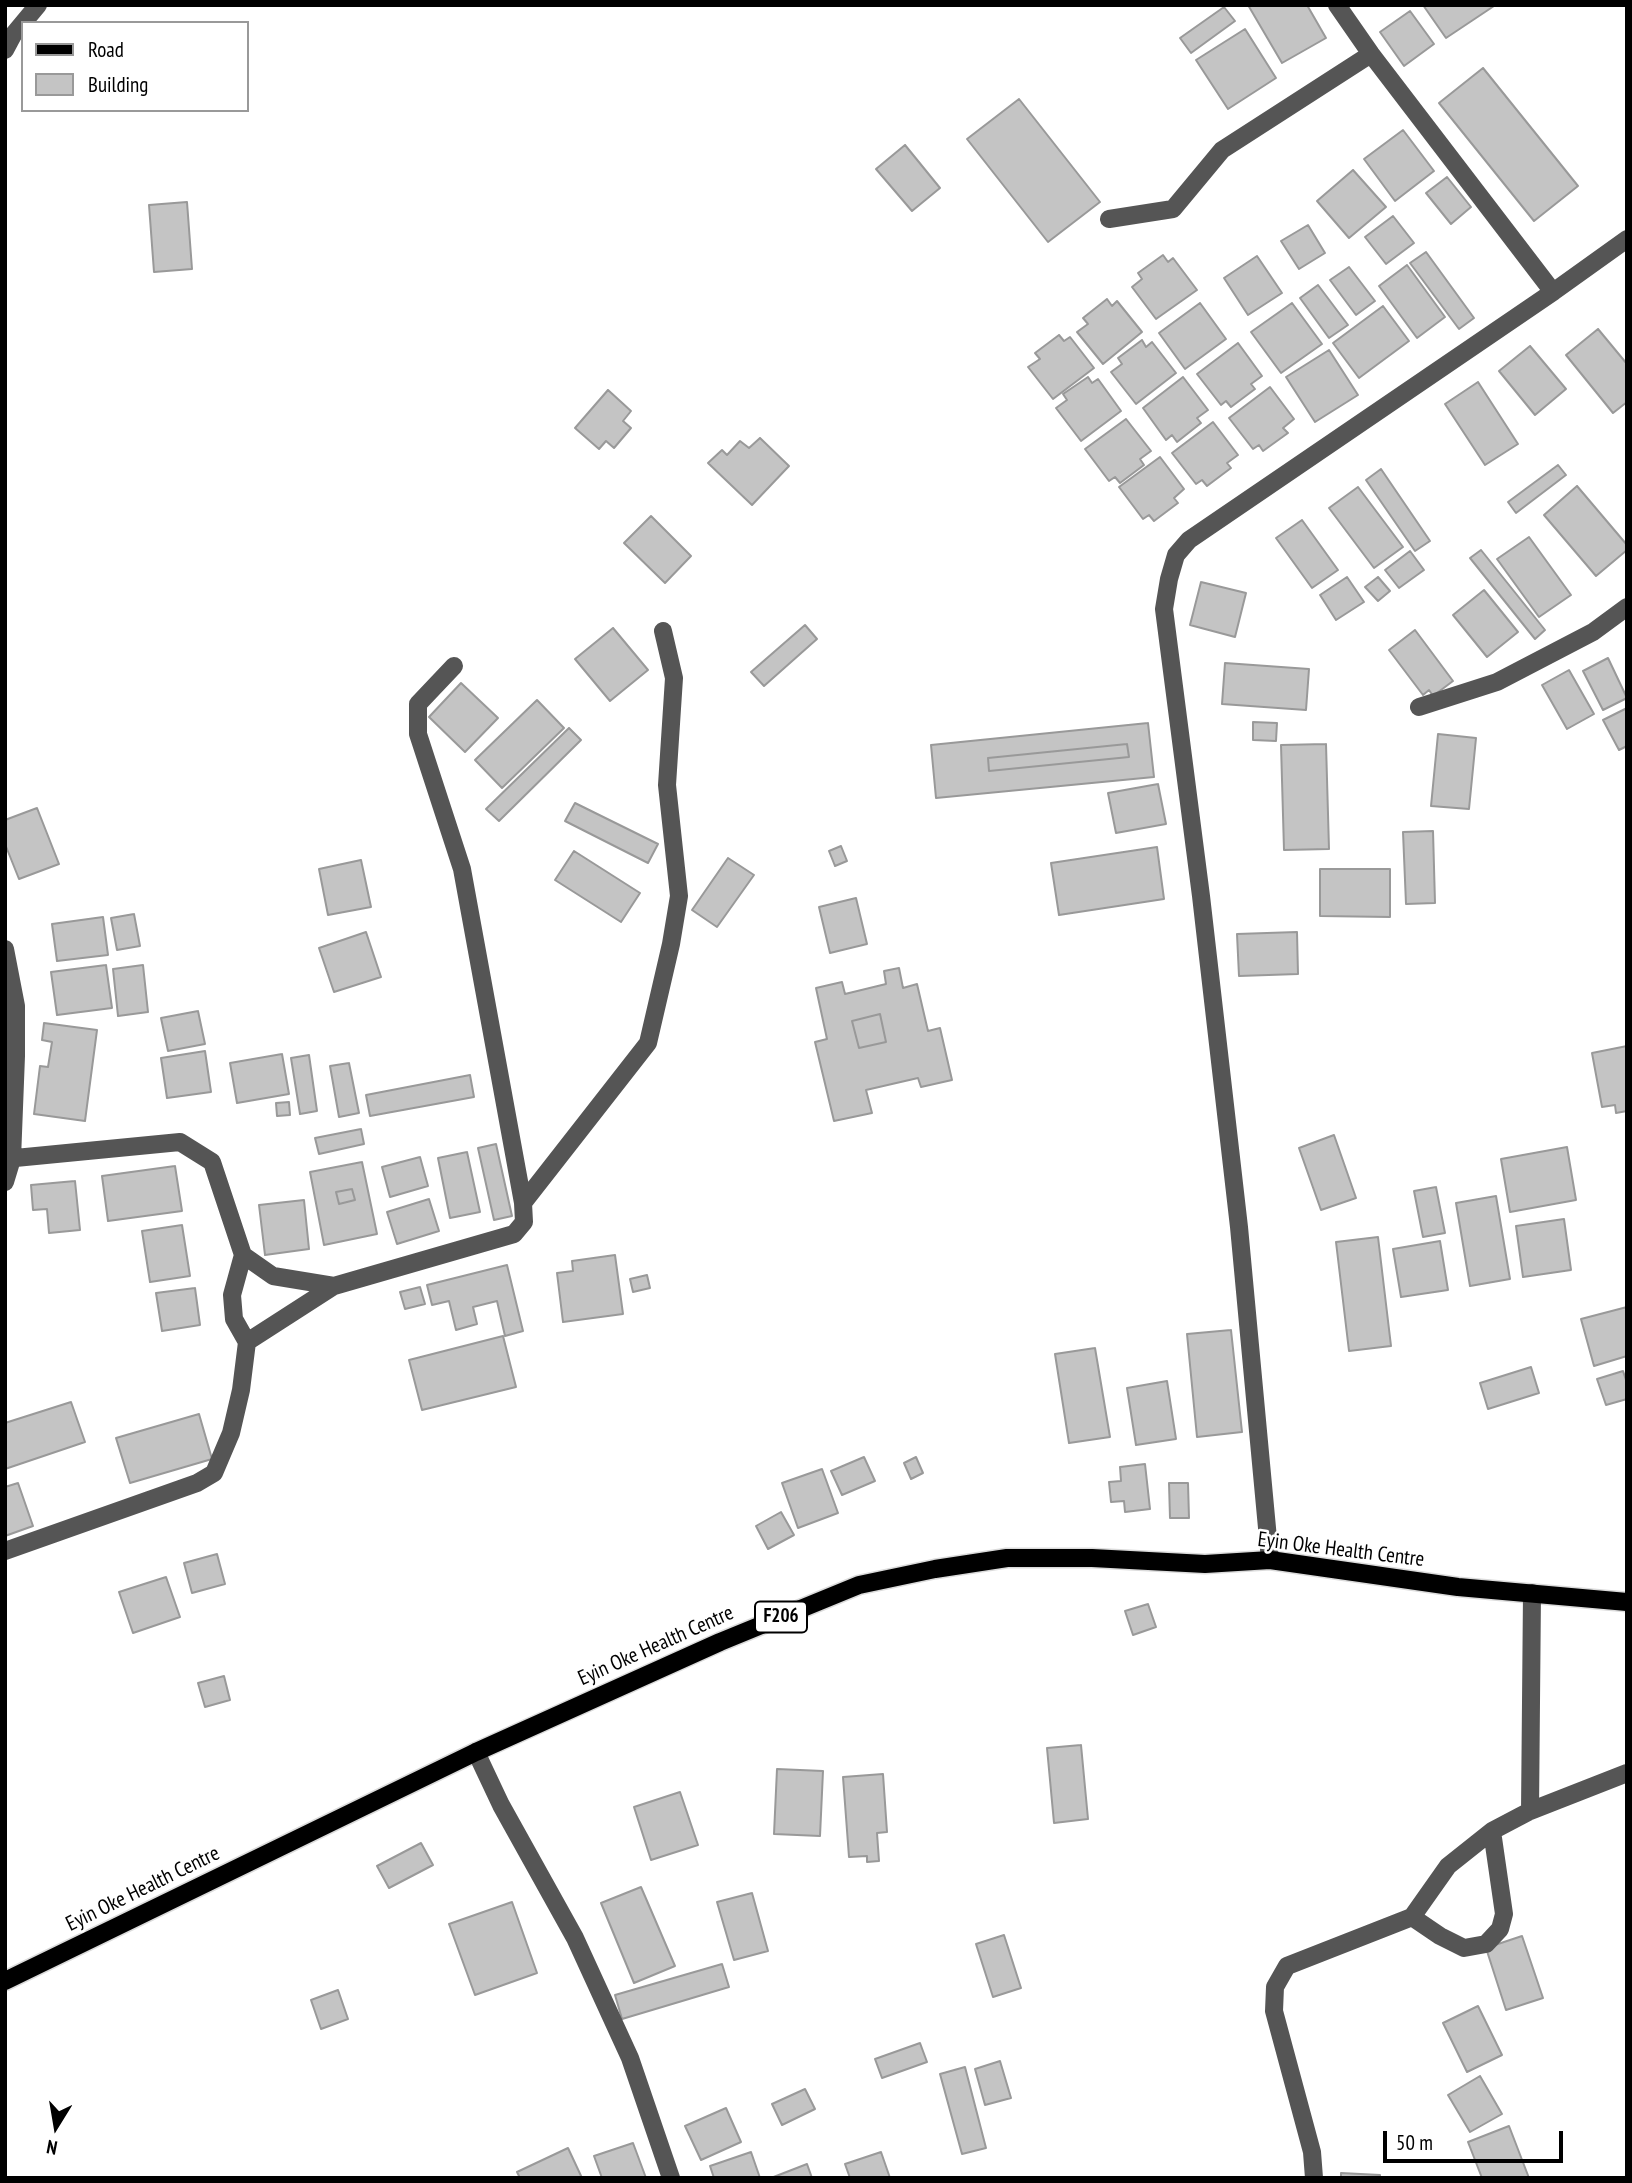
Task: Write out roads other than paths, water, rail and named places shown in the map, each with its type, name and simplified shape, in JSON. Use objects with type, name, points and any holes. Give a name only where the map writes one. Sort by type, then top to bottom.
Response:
[{"type":"main road","name":"Eyin Oke Health Centre","points":[[5,1981],[476,1752],[720,1642],[859,1585],[935,1569],[1007,1559],[1092,1558],[1205,1564],[1270,1560],[1458,1587],[1627,1602]]},
{"type":"street","points":[[25,21],[38,5]]},
{"type":"street","points":[[1336,5],[1553,292]]},
{"type":"street","points":[[5,50],[12,35],[21,25]]},
{"type":"street","points":[[1109,219],[1174,209],[1222,150],[1371,54]]},
{"type":"street","points":[[1270,1560],[1239,1227],[1201,895],[1164,609],[1169,579],[1176,555],[1189,540],[1627,239]]},
{"type":"street","points":[[1419,707],[1497,682],[1593,632],[1627,607]]},
{"type":"street","points":[[523,1203],[648,1043],[679,896],[667,785],[674,678],[663,631]]},
{"type":"street","points":[[247,1342],[334,1286],[514,1234],[524,1222],[523,1203],[462,869],[418,734],[418,704],[454,666]]},
{"type":"street","points":[[5,949],[16,1006],[5,1182]]},
{"type":"street","points":[[5,1551],[197,1483],[214,1473],[231,1433],[241,1390],[247,1342],[234,1319],[232,1295],[243,1255],[212,1162],[180,1142],[8,1159]]},
{"type":"street","points":[[243,1255],[273,1276],[334,1286]]},
{"type":"street","points":[[1530,1811],[1532,1593]]},
{"type":"street","points":[[476,1752],[501,1805],[575,1938],[630,2058],[671,2178]]},
{"type":"street","points":[[1314,2178],[1312,2152],[1274,2011],[1275,1987],[1287,1966],[1412,1916],[1448,1866],[1492,1831],[1530,1811],[1627,1773]]},
{"type":"street","points":[[1412,1916],[1440,1936],[1464,1948],[1486,1944],[1493,1937],[1500,1929],[1504,1914],[1492,1831]]}]
